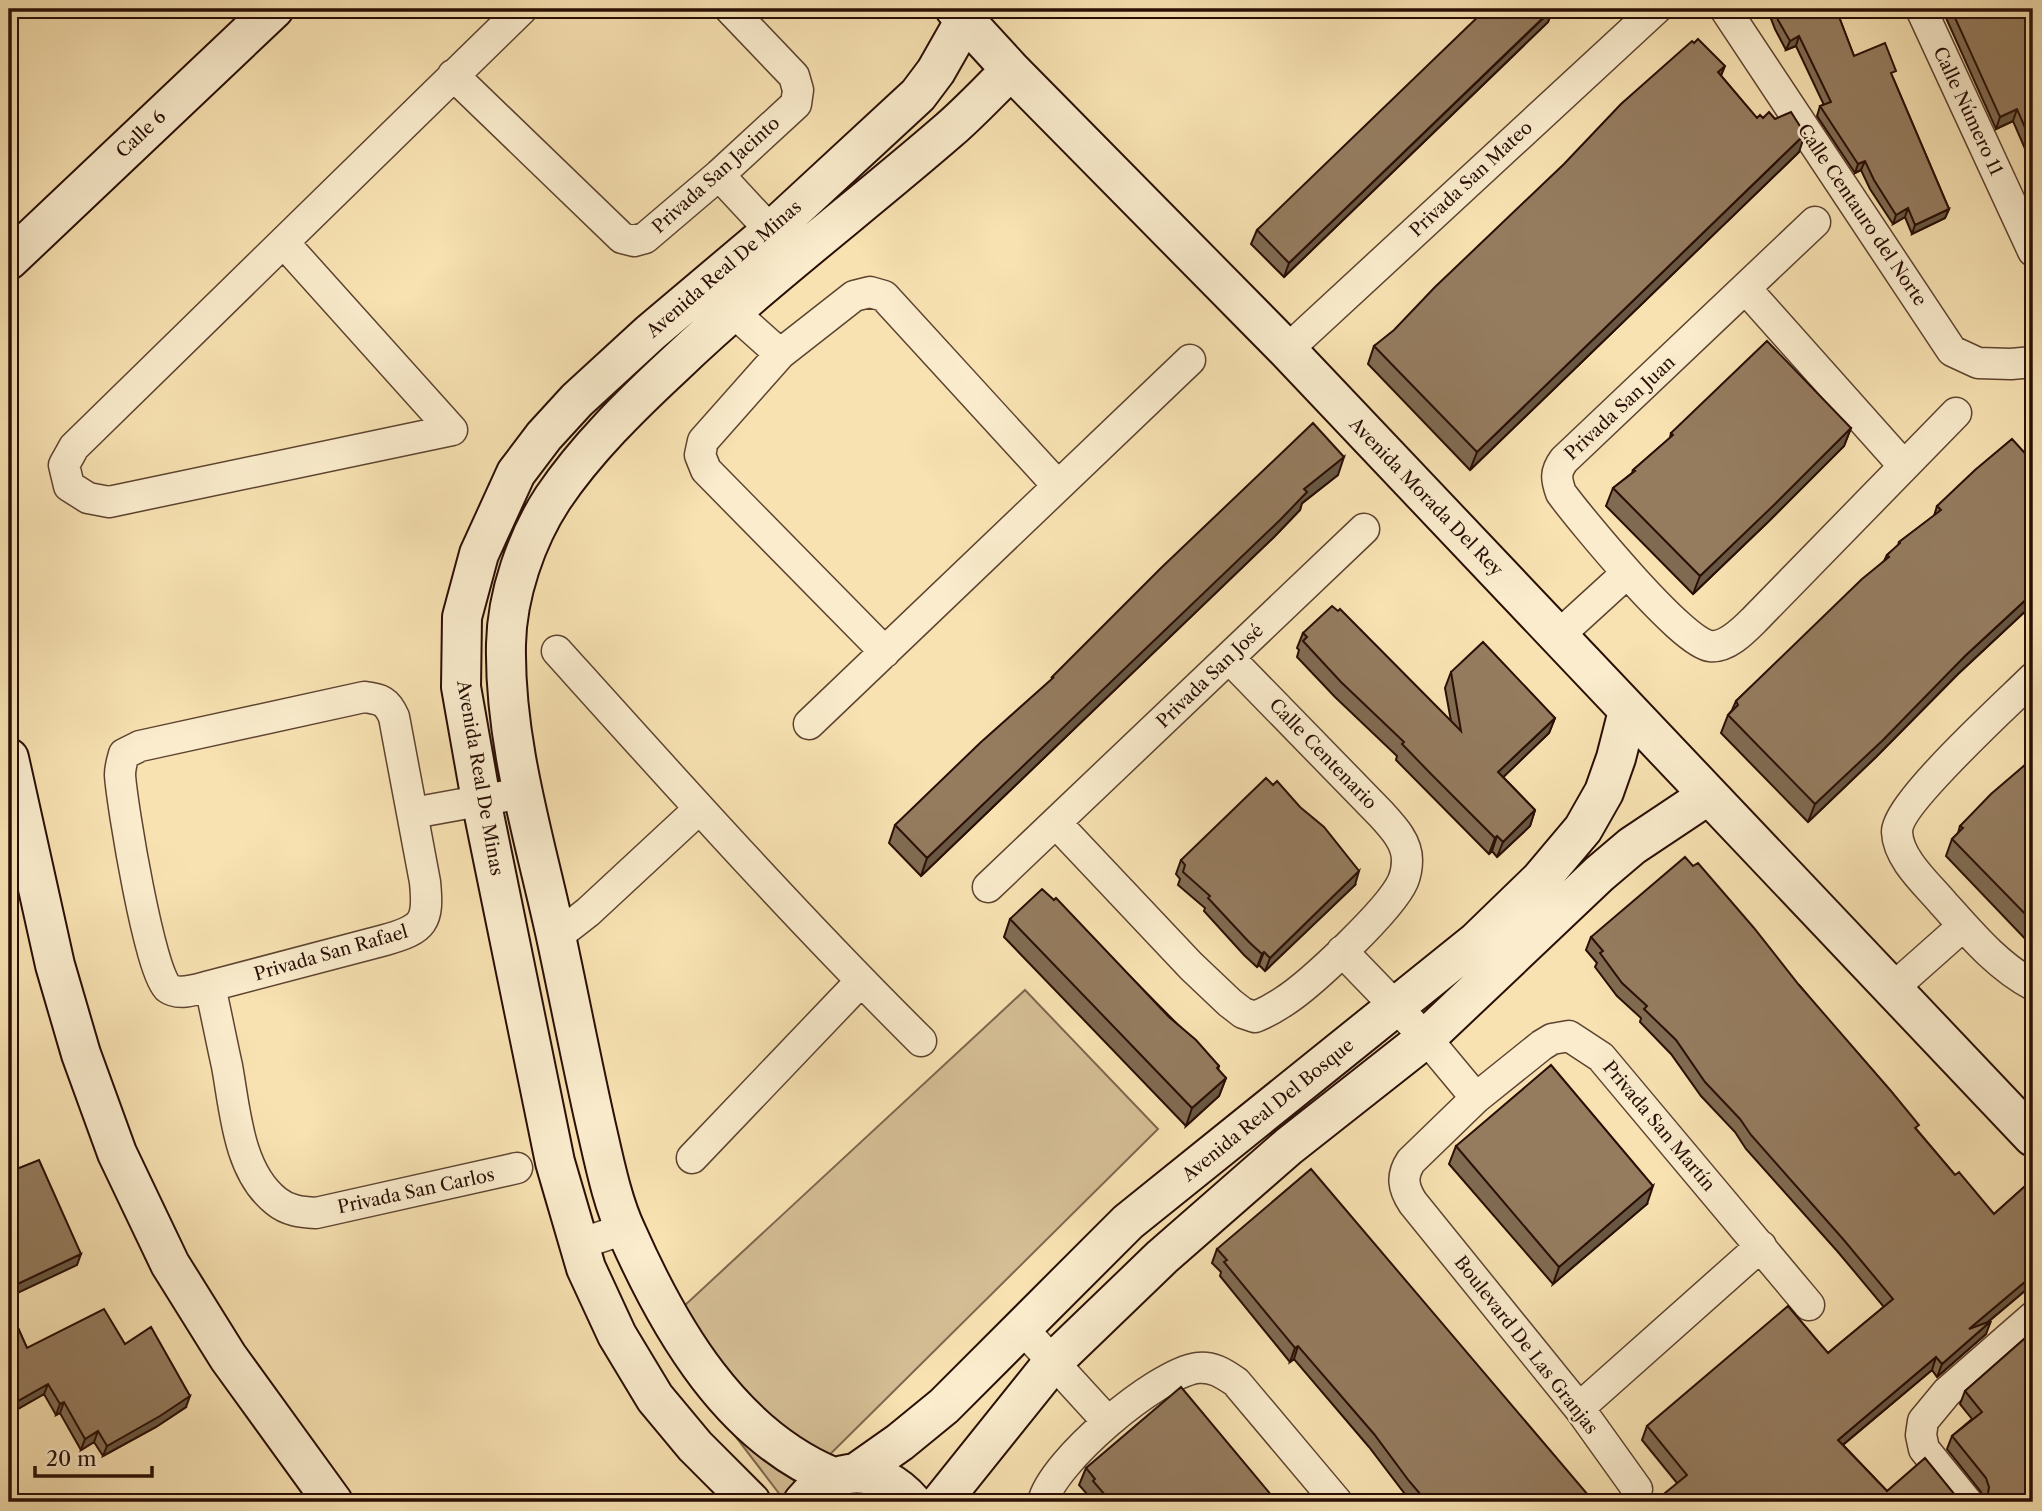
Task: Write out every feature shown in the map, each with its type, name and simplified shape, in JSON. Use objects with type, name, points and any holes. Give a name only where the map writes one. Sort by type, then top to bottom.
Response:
[{"type":"street","name":"Calle 6","points":[[9,260],[274,9]]},
{"type":"street","points":[[284,243],[452,430],[109,502],[88,498],[69,486],[64,465],[74,447],[522,9]]},
{"type":"street","name":"Privada San Jacinto","points":[[453,75],[622,238],[634,241],[645,238],[796,104],[798,90],[794,76],[730,9]]},
{"type":"street","name":"Privada San Mateo","points":[[1287,350],[1656,9]]},
{"type":"street","name":"Calle Centauro del Norte","points":[[1725,9],[1952,351],[1978,363],[2033,362]]},
{"type":"street","name":"Calle Número 11","points":[[1921,9],[2033,251]]},
{"type":"street","name":"Avenida Morada Del Rey","points":[[960,14],[1011,70],[1287,350],[2033,1137]]},
{"type":"street","name":"Avenida Real De Minas","points":[[912,1502],[899,1487],[879,1476],[844,1475],[804,1465],[766,1436],[727,1400],[686,1345],[625,1229],[603,1154],[523,793],[513,731],[506,640],[521,566],[534,533],[553,498],[623,415],[731,310],[783,243],[918,95],[936,71],[960,14]]},
{"type":"street","name":"Avenida Real De Minas","points":[[751,1502],[695,1446],[655,1398],[617,1335],[586,1268],[555,1162],[481,800],[461,687],[462,617],[479,554],[516,473],[544,436],[577,400],[650,333],[952,128],[1011,70]]},
{"type":"street","points":[[719,175],[783,243]]},
{"type":"street","name":"Privada San Juan","points":[[1815,222],[1564,460],[1557,470],[1561,493],[1627,573],[1688,633],[1709,646],[1720,645],[1742,632],[1956,413]]},
{"type":"street","points":[[1746,289],[1903,466]]},
{"type":"street","points":[[885,652],[706,470],[700,455],[703,441],[780,354],[854,296],[870,292],[884,296],[1058,486]]},
{"type":"street","points":[[731,310],[780,354]]},
{"type":"street","points":[[809,724],[1190,360]]},
{"type":"street","points":[[516,473],[553,498]]},
{"type":"street","name":"Privada San José","points":[[988,887],[1364,529]]},
{"type":"street","points":[[1558,636],[1627,573]]},
{"type":"street","points":[[557,651],[699,809],[921,1041]]},
{"type":"street","name":"Calle Centenario","points":[[1229,658],[1381,814],[1405,846],[1407,856],[1403,882],[1342,951]]},
{"type":"street","points":[[2033,678],[1921,790],[1904,813],[1897,831],[1907,858],[1963,926],[1995,958],[2033,985]]},
{"type":"street","name":"Privada San Rafael","points":[[364,697],[381,699],[389,706],[394,717],[413,813],[426,898],[424,921],[416,929],[210,986],[187,991],[171,990],[165,986],[155,960],[127,824],[120,774],[124,754],[140,746],[364,697]]},
{"type":"street","name":"Avenida Real Del Bosque","points":[[803,1502],[813,1490],[900,1442],[944,1406],[1128,1222],[1477,941],[1540,880],[1583,829],[1604,792],[1628,711]]},
{"type":"street","points":[[9,758],[55,965],[81,1054],[117,1153],[170,1264],[228,1357],[333,1502]]},
{"type":"street","points":[[413,813],[523,793]]},
{"type":"street","points":[[941,1502],[1054,1362],[1162,1257],[1289,1146],[1426,1038],[1632,846],[1707,796]]},
{"type":"street","points":[[556,937],[588,912],[699,809]]},
{"type":"street","points":[[1056,823],[1156,931],[1243,1013],[1255,1017],[1285,1001],[1342,951],[1426,1038],[1476,1098]]},
{"type":"street","points":[[1892,989],[1963,926]]},
{"type":"street","points":[[692,1158],[861,981]]},
{"type":"street","name":"Privada San Carlos","points":[[210,986],[249,1164],[261,1186],[275,1201],[293,1211],[316,1213],[517,1168]]},
{"type":"street","name":"Privada San Martín","points":[[1413,1203],[1407,1194],[1403,1178],[1405,1170],[1418,1153],[1476,1098],[1552,1039],[1569,1036],[1601,1057],[1809,1305]]},
{"type":"street","name":"Boulevard De Las Granjas","points":[[1413,1203],[1579,1408],[1637,1489]]},
{"type":"street","points":[[579,1244],[625,1229]]},
{"type":"street","points":[[1579,1408],[1761,1246]]},
{"type":"street","points":[[1968,1502],[1924,1449],[1921,1435],[1923,1421],[1947,1392],[2033,1318]]},
{"type":"street","points":[[1021,1327],[1108,1422]]},
{"type":"street","points":[[1043,1502],[1056,1478],[1108,1422],[1160,1382],[1180,1372],[1206,1367],[1222,1372],[1236,1382],[1337,1502]]},
{"type":"shaded area","points":[[1025,990],[1158,1129],[784,1500],[656,1332]]},
{"type":"building","points":[[1486,9],[1552,9],[1289,263],[1257,230]]},
{"type":"building","points":[[1774,9],[1836,9],[1854,56],[1885,43],[1896,71],[1891,73],[1949,209],[1915,225],[1908,208],[1896,215],[1865,161],[1858,164],[1820,106],[1831,102],[1799,36],[1790,41]]},
{"type":"building","points":[[1951,9],[2033,9],[2033,146],[2017,109],[2000,117]]},
{"type":"building","points":[[1698,39],[1725,66],[1718,72],[1757,118],[1760,115],[1763,118],[1769,112],[1775,119],[1791,112],[1805,134],[1477,452],[1374,346],[1394,330],[1435,287],[1564,164],[1621,104],[1692,41],[1694,43]]},
{"type":"building","points":[[1767,341],[1851,428],[1700,576],[1613,488],[1673,435],[1671,433]]},
{"type":"building","points":[[1313,423],[1344,457],[1304,489],[1307,492],[1281,519],[927,858],[895,825],[980,743],[1054,677],[1051,678],[1161,568]]},
{"type":"building","points":[[2012,439],[2033,462],[2033,593],[1815,804],[1728,715],[1738,705],[1736,701],[1862,579],[1889,557],[1887,555],[1899,542],[1941,510],[1937,506]]},
{"type":"building","points":[[1332,606],[1338,611],[1340,609],[1461,731],[1451,672],[1483,642],[1555,718],[1498,772],[1535,810],[1503,842],[1497,836],[1495,838],[1432,775],[1402,744],[1404,742],[1341,682],[1303,641],[1307,637],[1303,633]]},
{"type":"building","points":[[2033,758],[2033,922],[1952,839],[1963,828],[1960,826],[1991,794]]},
{"type":"building","points":[[1266,778],[1273,785],[1277,781],[1300,807],[1324,827],[1359,871],[1270,958],[1249,942],[1208,898],[1210,896],[1183,872],[1185,865],[1181,860]]},
{"type":"building","points":[[1685,857],[1693,866],[1698,863],[1919,1125],[1915,1128],[1955,1175],[1959,1172],[1994,1214],[2033,1179],[2033,1275],[1969,1329],[1991,1321],[1942,1364],[1936,1357],[1838,1440],[1887,1491],[1925,1458],[1962,1502],[1654,1502],[1687,1475],[1647,1426],[1788,1306],[1828,1353],[1893,1299],[1740,1119],[1705,1082],[1676,1040],[1644,1009],[1647,1006],[1622,983],[1600,953],[1603,951],[1591,937]]},
{"type":"building","points":[[1042,889],[1054,900],[1056,898],[1219,1066],[1217,1068],[1226,1078],[1192,1108],[1010,919]]},
{"type":"building","points":[[1551,1065],[1653,1186],[1559,1267],[1456,1146]]},
{"type":"building","points":[[39,1160],[81,1254],[9,1288],[9,1222],[12,1221],[9,1213],[9,1172]]},
{"type":"building","points":[[1311,1169],[1594,1502],[1427,1502],[1374,1434],[1298,1346],[1295,1348],[1224,1262],[1227,1260],[1217,1249]]},
{"type":"building","points":[[9,1308],[27,1348],[104,1309],[125,1344],[151,1327],[190,1396],[107,1446],[98,1431],[85,1439],[64,1402],[60,1404],[48,1384],[9,1406]]},
{"type":"building","points":[[2032,1332],[2033,1502],[1983,1502],[1989,1487],[1986,1478],[1952,1436],[1982,1412],[1965,1391]]},
{"type":"building","points":[[1181,1387],[1277,1502],[1111,1502],[1093,1481],[1095,1479],[1086,1468]]}]
